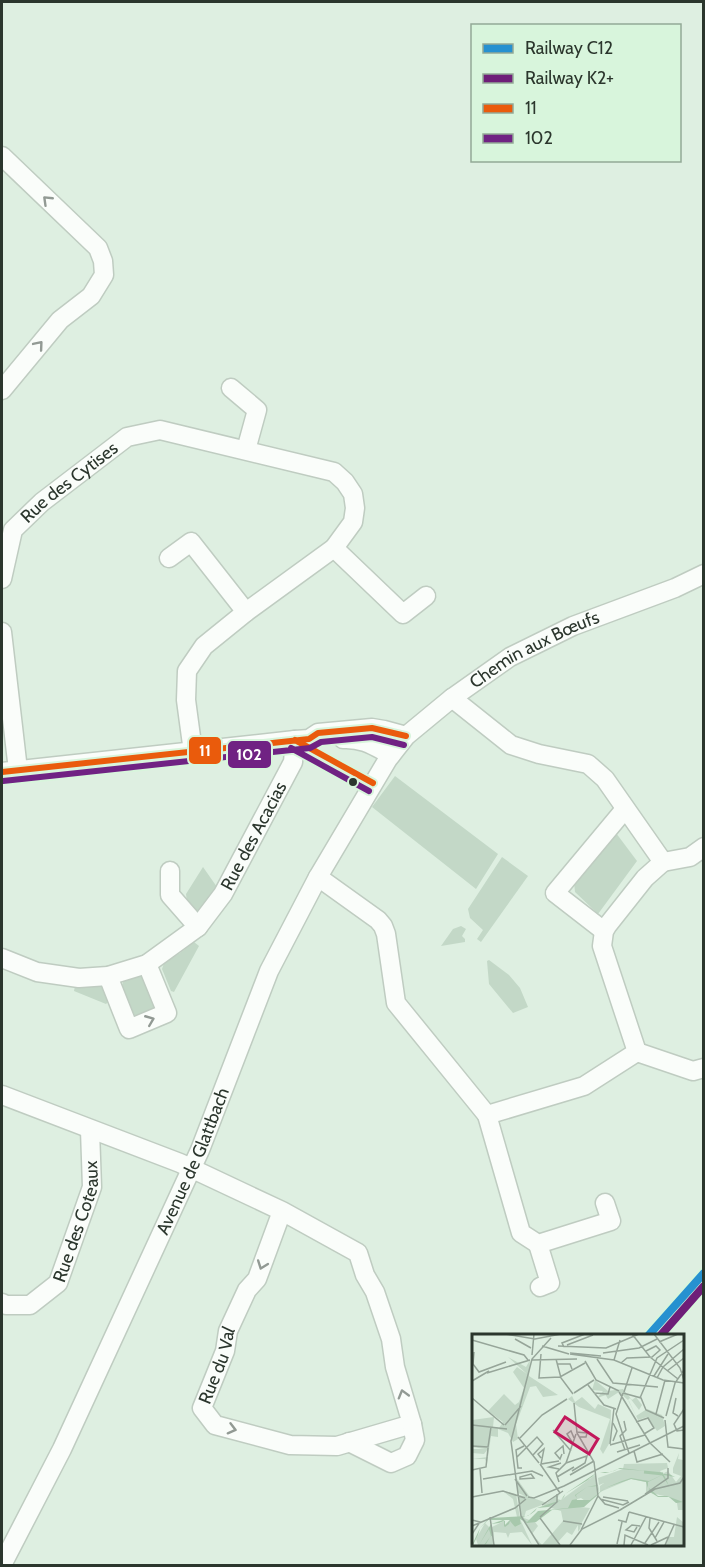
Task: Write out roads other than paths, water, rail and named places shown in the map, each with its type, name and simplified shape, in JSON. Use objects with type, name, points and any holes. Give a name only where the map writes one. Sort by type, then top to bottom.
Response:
[{"type":"street","points":[[2,156],[98,248],[105,275],[91,296],[60,320],[2,390]]},
{"type":"street","points":[[231,388],[257,410],[246,450]]},
{"type":"street","name":"Rue des Cytises","points":[[2,579],[14,530],[42,502],[127,437],[160,430],[334,472],[353,494],[355,508],[353,522],[334,548],[246,612],[204,646],[188,671],[186,700],[193,752]]},
{"type":"street","points":[[169,558],[191,542],[246,612]]},
{"type":"street","points":[[334,548],[403,614],[426,596]]},
{"type":"street","name":"Chemin aux Bœufs","points":[[390,757],[406,736],[452,698],[510,657],[573,626],[675,588],[704,574]]},
{"type":"street","points":[[2,632],[10,771],[302,740],[322,742],[363,740],[390,757]]},
{"type":"street","points":[[452,698],[511,745],[539,754],[588,764],[605,779],[663,862]]},
{"type":"street","points":[[302,740],[318,734],[372,729],[406,736]]},
{"type":"street","name":"Rue des Acacias","points":[[2,958],[37,972],[79,978],[108,976],[147,964],[198,927],[223,894],[293,762],[302,740]]},
{"type":"street","name":"Avenue de Glattbach","points":[[2,1565],[62,1449],[200,1150],[269,970],[318,877],[390,757]]},
{"type":"street","points":[[604,931],[555,893],[625,808]]},
{"type":"street","points":[[637,1052],[602,946],[604,931],[645,878],[663,862],[690,857],[704,847]]},
{"type":"street","points":[[170,871],[170,895],[198,927]]},
{"type":"street","points":[[318,877],[383,926],[396,1003],[487,1115],[522,1233],[538,1244],[550,1283],[540,1287]]},
{"type":"street","points":[[108,976],[129,1029],[167,1013],[147,964]]},
{"type":"street","points":[[487,1115],[584,1086],[637,1052]]},
{"type":"street","points":[[637,1052],[693,1071],[704,1068]]},
{"type":"street","name":"Rue des Coteaux","points":[[2,1095],[191,1169]]},
{"type":"street","name":"Rue des Coteaux","points":[[2,1303],[30,1305],[58,1283],[92,1187],[90,1130]]},
{"type":"street","points":[[191,1169],[282,1210],[358,1253],[365,1275],[375,1292],[391,1339],[395,1367],[415,1440],[407,1456],[391,1462],[349,1442]]},
{"type":"street","points":[[538,1244],[611,1221],[605,1203]]},
{"type":"street","name":"Rue du Val","points":[[282,1210],[257,1279],[247,1290],[228,1331],[225,1351],[202,1408],[215,1425],[290,1444],[337,1446],[412,1424]]},
{"type":"rail line","name":"C12","points":[[650,1334],[704,1273]]},
{"type":"rail line","name":"K2+","points":[[662,1334],[704,1286]]}]
